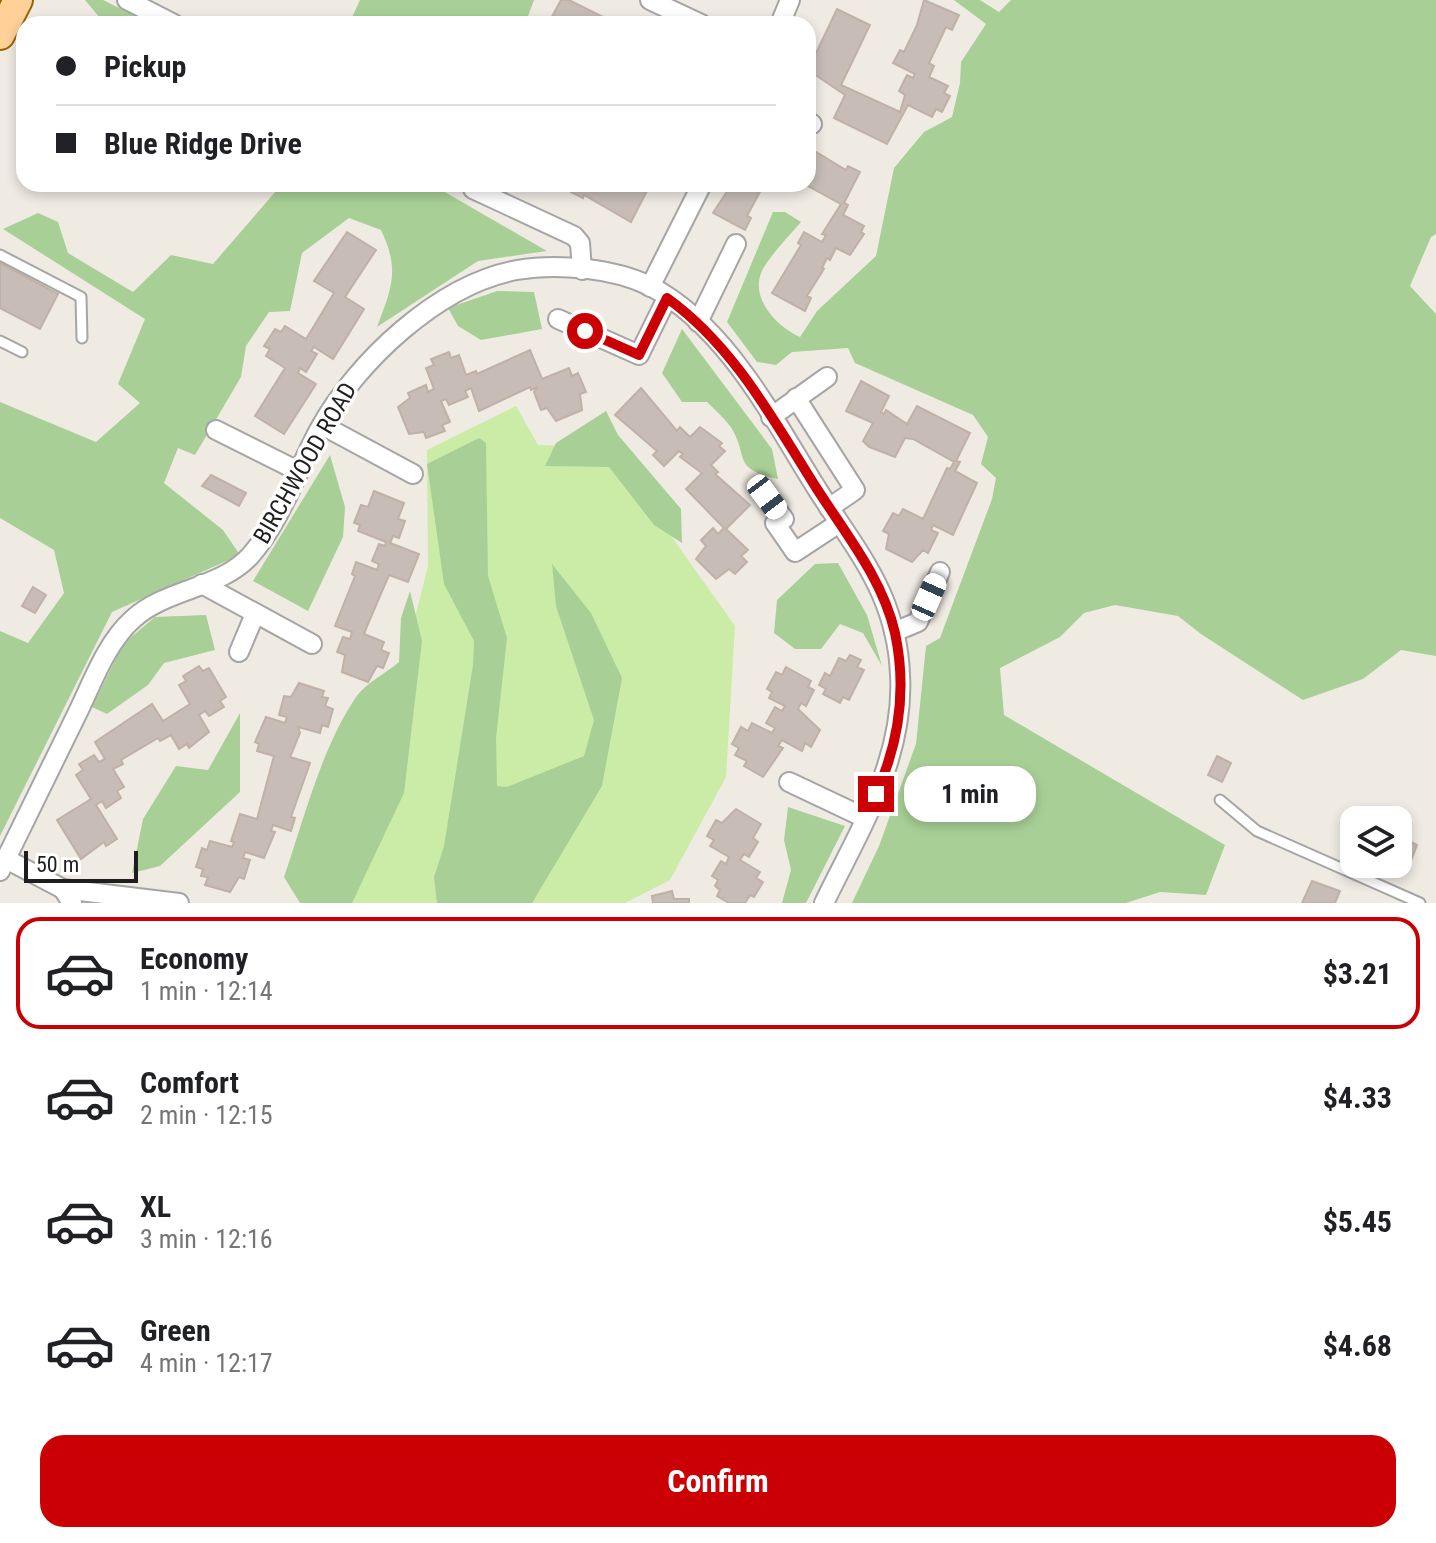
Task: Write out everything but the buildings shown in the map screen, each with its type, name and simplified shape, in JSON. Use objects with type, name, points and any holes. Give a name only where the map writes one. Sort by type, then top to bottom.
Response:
[{"type":"street","points":[[127,0],[158,16]]},
{"type":"street","points":[[650,0],[684,16]]},
{"type":"street","points":[[479,192],[574,236],[580,243],[582,270]]},
{"type":"street","points":[[650,287],[698,192]]},
{"type":"street","points":[[698,322],[736,244]]},
{"type":"street","name":"BIRCHWOOD ROAD","points":[[3,865],[112,645],[146,607],[228,573],[252,554],[272,524],[322,425],[348,386],[379,350],[442,302],[516,270],[582,270],[631,279],[650,287],[698,322],[771,417],[881,593],[894,632],[900,674],[899,723],[887,770],[824,903]]},
{"type":"street","points":[[558,319],[639,355],[667,298]]},
{"type":"street","points":[[771,417],[827,377]]},
{"type":"street","points":[[767,497],[784,519],[775,523],[795,552],[834,516],[855,490],[796,398]]},
{"type":"street","points":[[322,425],[413,474]]},
{"type":"street","points":[[216,430],[298,471]]},
{"type":"street","points":[[894,632],[918,622],[940,572]]},
{"type":"street","points":[[202,584],[312,644]]},
{"type":"street","points":[[239,652],[255,614]]},
{"type":"street","points":[[789,782],[865,818]]},
{"type":"street","points":[[3,865],[68,896],[179,903]]},
{"type":"lane","points":[[0,255],[81,297],[82,338]]},
{"type":"lane","points":[[0,341],[22,352]]},
{"type":"lane","points":[[1220,800],[1257,831],[1420,903]]},
{"type":"green space","points":[[85,0],[103,0],[135,16],[98,16]]},
{"type":"green space","points":[[360,0],[534,0],[528,16],[353,16]]},
{"type":"green space","points":[[954,0],[980,0],[999,12],[1011,0],[1436,0],[1436,234],[1431,237],[1410,286],[1436,314],[1436,656],[1401,650],[1363,679],[1303,700],[1178,616],[1115,605],[1084,613],[1060,637],[1000,668],[1004,715],[1225,845],[1206,895],[1160,892],[1126,903],[852,903],[879,846],[916,744],[926,646],[940,638],[992,499],[996,478],[981,464],[988,437],[973,415],[855,363],[848,348],[792,352],[776,365],[757,362],[727,322],[773,212],[785,212],[801,222],[764,267],[759,288],[761,299],[781,325],[800,337],[817,311],[876,256],[894,168],[924,132],[952,117],[960,83],[961,62],[986,24]]},
{"type":"green space","points":[[275,192],[445,192],[547,251],[478,261],[377,327],[392,278],[390,256],[381,230],[349,218],[302,253],[290,311],[269,312],[246,346],[241,377],[195,455],[178,448],[164,483],[223,530],[240,555],[112,612],[0,836],[0,631],[28,643],[64,593],[54,550],[0,518],[0,402],[96,442],[140,403],[118,384],[145,319],[3,229],[38,213],[58,222],[68,253],[133,292],[171,255],[213,264]]},
{"type":"green space","points":[[497,291],[534,292],[542,329],[481,340],[458,326],[448,308]]},
{"type":"green space","points":[[682,329],[772,449],[778,479],[747,466],[736,436],[725,420],[707,402],[682,402],[662,373]]},
{"type":"green space","points":[[516,406],[538,445],[608,447],[735,626],[726,777],[670,880],[625,903],[326,903],[412,629],[428,566],[427,450]]},
{"type":"green space","points":[[606,411],[618,435],[681,509],[682,543],[654,525],[609,467],[545,466],[556,443]]},
{"type":"green space","points":[[479,438],[486,443],[488,576],[507,638],[496,738],[497,786],[507,787],[584,756],[594,720],[556,606],[552,564],[591,613],[622,678],[602,786],[532,903],[437,903],[434,877],[444,846],[473,665],[474,641],[444,584],[427,464]]},
{"type":"green space","points":[[330,455],[345,507],[343,537],[308,611],[253,581]]},
{"type":"green space","points":[[838,563],[867,615],[882,666],[863,633],[840,624],[821,649],[795,649],[774,633],[777,600],[815,564]]},
{"type":"green space","points":[[410,591],[422,641],[404,793],[352,903],[300,903],[284,877],[314,785],[333,739],[356,697],[399,662],[401,618]]},
{"type":"green space","points":[[206,615],[215,650],[164,663],[148,685],[107,714],[92,707],[123,644],[155,617]]},
{"type":"green space","points":[[240,713],[240,792],[160,866],[132,873],[143,819],[176,766],[208,770]]},
{"type":"green space","points":[[788,807],[845,826],[806,903],[782,903],[791,870],[784,840]]},
{"type":"route","points":[[585,331],[639,355],[667,298],[681,308],[698,322],[740,371],[859,552],[881,593],[894,632],[900,674],[899,723],[887,770],[876,794]]}]
